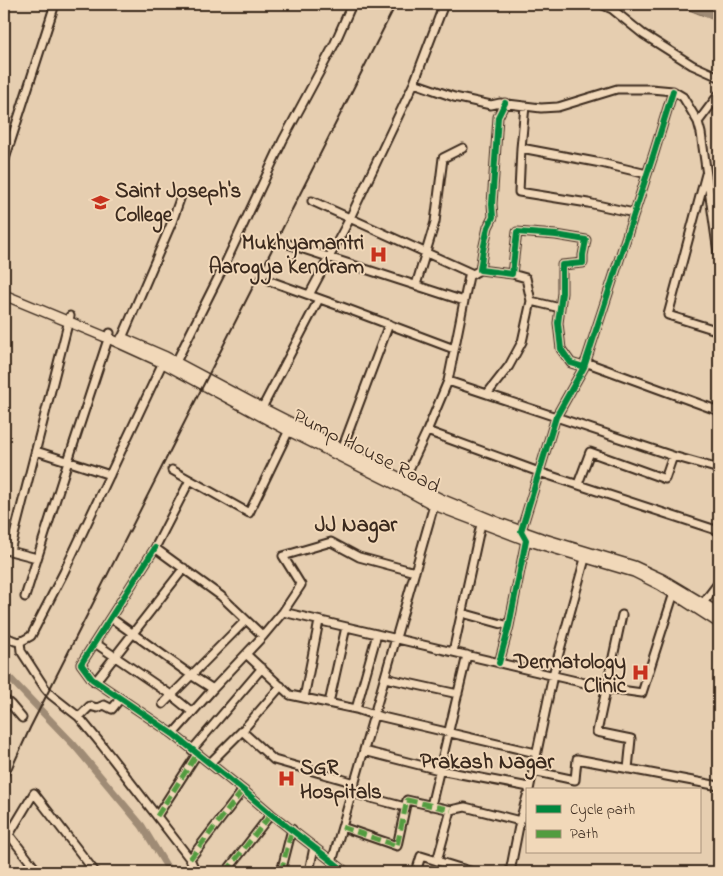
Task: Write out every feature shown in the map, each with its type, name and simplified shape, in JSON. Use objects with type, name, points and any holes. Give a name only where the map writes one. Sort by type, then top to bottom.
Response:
[{"type":"main road","points":[[4,289],[109,336],[122,338],[164,360],[176,362],[262,408],[290,427],[342,449],[441,499],[586,555],[634,566],[662,579],[719,613]]},
{"type":"main road","points":[[4,295],[69,319]]},
{"type":"main road","name":"Pump House Road","points":[[109,336],[164,360],[434,505],[526,540],[586,555],[634,572],[674,593],[719,623]]},
{"type":"street","points":[[4,162],[54,4]]},
{"type":"street","points":[[176,362],[223,268],[283,140],[334,46],[352,4]]},
{"type":"street","points":[[309,295],[349,218],[414,83],[444,4]]},
{"type":"street","points":[[602,4],[643,34],[692,65],[719,77]]},
{"type":"street","points":[[414,83],[454,97],[491,105],[503,103],[541,108],[558,107],[617,89],[673,91],[683,97],[698,122],[701,133],[717,227],[719,260]]},
{"type":"street","points":[[500,663],[526,540],[521,531],[556,417],[584,364],[673,91]]},
{"type":"street","points":[[698,122],[719,94]]},
{"type":"street","points":[[477,272],[488,228],[493,217],[492,204],[498,117],[503,103]]},
{"type":"street","points":[[525,106],[521,148],[520,192],[634,212]]},
{"type":"street","points":[[416,285],[435,222],[443,158],[463,148]]},
{"type":"street","points":[[521,148],[647,174]]},
{"type":"street","points":[[707,171],[668,315],[719,331]]},
{"type":"street","points":[[122,338],[172,222],[181,196]]},
{"type":"street","points":[[312,201],[426,252],[477,272],[512,274],[526,278],[531,301],[522,342],[509,366],[487,394]]},
{"type":"street","points":[[512,274],[517,232],[556,235],[586,240],[582,263],[562,265],[562,292],[558,323],[561,349],[571,363],[584,364],[719,411]]},
{"type":"street","points":[[285,243],[464,301]]},
{"type":"street","points":[[404,480],[448,381],[469,276],[477,272]]},
{"type":"street","points":[[270,281],[454,349]]},
{"type":"street","points":[[262,408],[319,299]]},
{"type":"street","points":[[531,301],[560,308]]},
{"type":"street","points":[[36,558],[7,551],[36,451],[69,319]]},
{"type":"street","points":[[342,449],[389,324]]},
{"type":"street","points":[[25,597],[109,336]]},
{"type":"street","points":[[4,634],[8,638],[20,642],[31,636],[164,360]]},
{"type":"street","points":[[448,381],[673,456],[719,469]]},
{"type":"street","points":[[172,470],[249,513],[290,427]]},
{"type":"street","points":[[427,431],[539,472],[719,531]]},
{"type":"street","points":[[36,451],[110,475]]},
{"type":"street","points":[[578,484],[590,452],[665,479],[673,456]]},
{"type":"street","points":[[190,480],[155,548],[81,664],[92,680],[173,734],[346,872]]},
{"type":"street","points":[[332,862],[434,505]]},
{"type":"street","points":[[453,652],[481,524]]},
{"type":"street","points":[[173,734],[263,636],[283,612],[301,585],[284,556],[331,542],[359,557],[415,572]]},
{"type":"street","points":[[155,548],[221,596],[263,636]]},
{"type":"street","points":[[364,751],[439,770],[529,788],[553,675],[586,555]]},
{"type":"street","points":[[95,682],[184,568]]},
{"type":"street","points":[[703,602],[719,582]]},
{"type":"street","points":[[283,612],[606,688],[642,693],[674,593]]},
{"type":"street","points":[[462,613],[509,626]]},
{"type":"street","points":[[622,615],[597,732],[632,738],[628,769]]},
{"type":"street","points":[[111,618],[213,689]]},
{"type":"street","points":[[163,704],[246,620]]},
{"type":"street","points":[[304,698],[319,621]]},
{"type":"street","points":[[329,703],[346,627]]},
{"type":"street","points":[[356,709],[377,634]]},
{"type":"street","points":[[20,642],[21,650],[45,688],[79,717],[190,859],[196,872]]},
{"type":"street","points":[[95,643],[171,695],[192,712]]},
{"type":"street","points":[[246,654],[290,695],[356,709],[374,715],[536,753]]},
{"type":"street","points":[[431,806],[467,655]]},
{"type":"street","points":[[156,816],[195,752],[262,668]]},
{"type":"street","points":[[385,678],[458,694]]},
{"type":"street","points":[[210,764],[281,686]]},
{"type":"street","points":[[79,717],[90,706],[97,708],[104,704],[112,709],[120,698]]},
{"type":"street","points":[[4,699],[22,718]]},
{"type":"street","points":[[242,731],[274,760],[355,783]]},
{"type":"street","points":[[533,771],[575,780],[577,759],[719,786]]},
{"type":"street","points":[[190,859],[243,790]]},
{"type":"street","points":[[4,843],[6,830],[34,793],[95,872]]},
{"type":"street","points":[[352,793],[405,807]]},
{"type":"street","points":[[510,872],[526,799]]},
{"type":"street","points":[[342,827],[397,846],[407,800],[451,810],[465,807],[520,820]]},
{"type":"street","points":[[437,861],[451,810]]},
{"type":"street","points":[[226,872],[271,814]]},
{"type":"street","points":[[281,872],[292,829]]},
{"type":"street","points":[[6,830],[38,872]]},
{"type":"street","points":[[309,872],[314,847]]},
{"type":"street","points":[[416,872],[421,856],[473,872]]},
{"type":"shaded area","points":[[674,4],[719,4],[719,22]]},
{"type":"shaded area","points":[[687,867],[719,869],[719,872],[670,872]]},
{"type":"waterway","points":[[4,672],[74,745],[142,826],[170,872]]},
{"type":"railway","points":[[4,785],[30,728],[396,4]]},
{"type":"marked path","points":[[157,816],[197,754]]},
{"type":"marked path","points":[[190,859],[243,790]]},
{"type":"marked path","points":[[342,827],[397,846],[407,800],[451,810]]},
{"type":"marked path","points":[[226,872],[271,814]]},
{"type":"marked path","points":[[281,872],[292,829]]},
{"type":"cycle path","points":[[499,663],[509,626],[526,540],[521,531],[556,417],[584,367],[673,91]]},
{"type":"cycle path","points":[[505,103],[498,117],[492,204],[493,217],[488,227],[480,270],[512,274],[517,232],[556,235],[586,240],[583,263],[562,265],[562,293],[558,323],[561,349],[571,363],[584,367]]},
{"type":"cycle path","points":[[155,548],[81,664],[92,679],[173,734],[346,872]]},
{"type":"place","name":"Saint Joseph's College","points":[[101,202]]},
{"type":"place","name":"Mukhyamantri Aarogya Kendram","points":[[378,254]]},
{"type":"place","name":"Dermatology Clinic","points":[[640,673]]},
{"type":"place","name":"SGR Hospitals","points":[[286,779]]},
{"type":"district","name":"JJ Nagar","points":[[356,523]]},
{"type":"district","name":"Prakash Nagar","points":[[487,760]]}]
